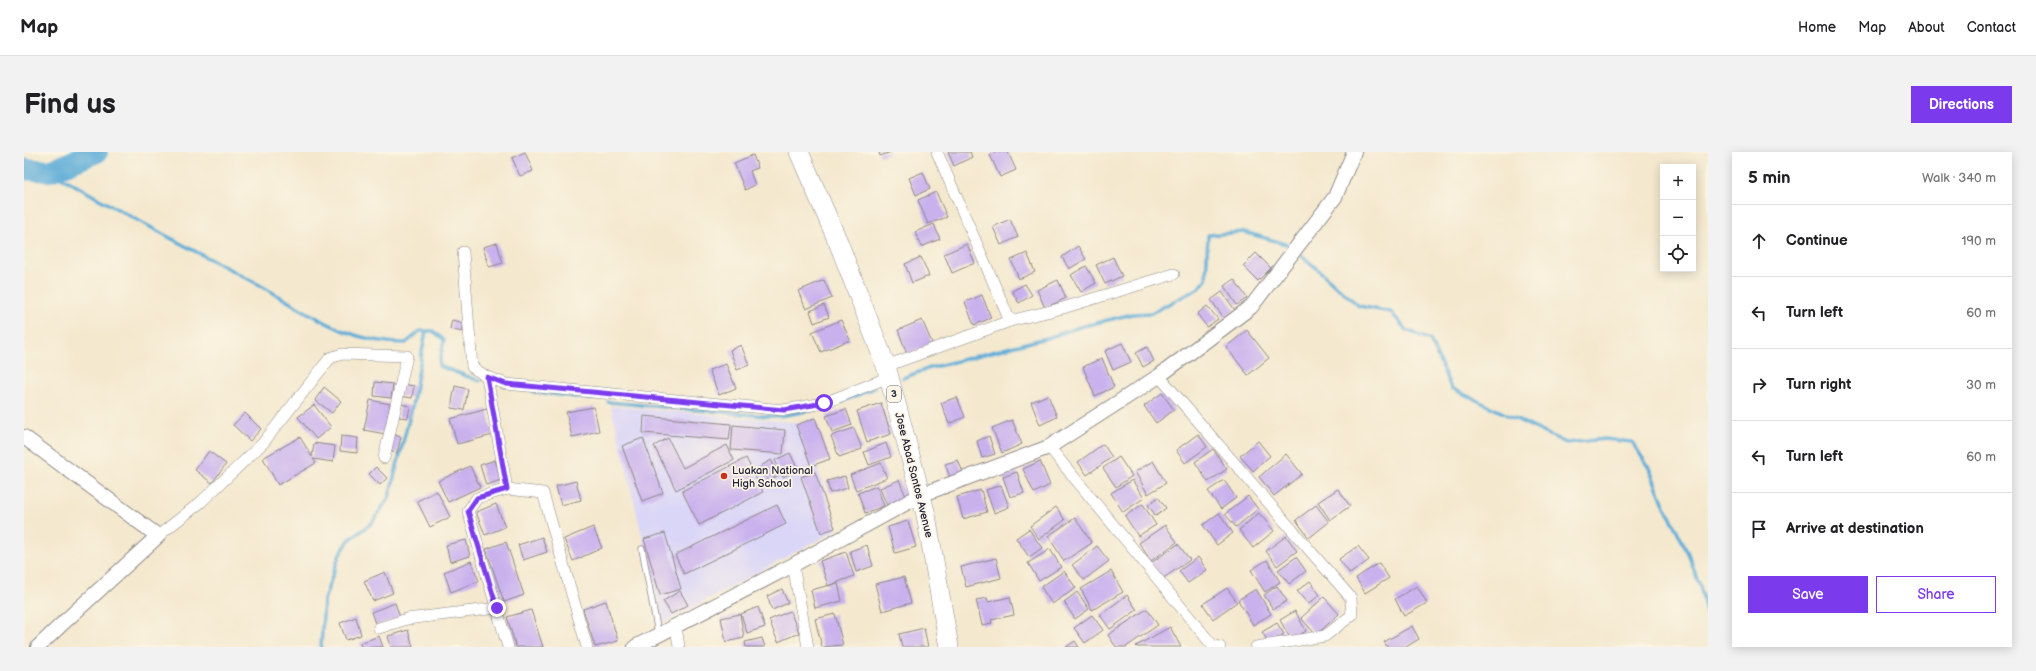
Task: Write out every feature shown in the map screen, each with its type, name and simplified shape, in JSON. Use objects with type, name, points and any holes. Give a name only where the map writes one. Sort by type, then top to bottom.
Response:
[{"type":"highway","name":"Jose Abad Santos Avenue","points":[[799,152],[839,244],[888,372],[921,495],[938,578],[949,647]]},
{"type":"street","points":[[937,152],[1010,321]]},
{"type":"street","points":[[635,647],[793,565],[921,495],[1049,447],[1159,376],[1251,307],[1336,197],[1354,152]]},
{"type":"street","points":[[463,252],[472,367],[487,377],[506,384],[784,410],[824,403],[888,372],[1010,321],[1063,308],[1174,274]]},
{"type":"street","points":[[38,647],[158,536],[201,502],[263,443],[330,358],[342,354],[407,356],[384,458]]},
{"type":"street","points":[[1159,376],[1351,598],[1352,615],[1325,636],[1313,643],[1256,647]]},
{"type":"street","points":[[487,377],[507,489]]},
{"type":"street","points":[[24,437],[158,536]]},
{"type":"street","points":[[1049,447],[1213,646],[1220,647]]},
{"type":"street","points":[[508,647],[468,511],[477,498],[507,489],[543,493],[587,647]]},
{"type":"street","points":[[793,565],[808,647]]},
{"type":"street","points":[[379,628],[407,619],[497,608]]},
{"type":"street","points":[[676,626],[679,647]]},
{"type":"lane","points":[[642,549],[658,635]]},
{"type":"shaded area","name":"Luakan National High School","points":[[611,406],[803,423],[837,530],[663,623]]},
{"type":"building","points":[[525,152],[533,171],[520,176],[512,158]]},
{"type":"building","points":[[879,152],[891,152],[880,156]]},
{"type":"building","points":[[948,152],[970,152],[972,157],[954,166]]},
{"type":"building","points":[[996,152],[1008,152],[1016,170],[1000,177],[990,155]]},
{"type":"building","points":[[753,155],[758,168],[750,171],[755,185],[745,190],[734,163]]},
{"type":"building","points":[[923,172],[930,189],[916,195],[909,178]]},
{"type":"building","points":[[936,192],[947,217],[928,224],[918,200]]},
{"type":"building","points":[[1010,219],[1018,237],[1001,245],[993,227]]},
{"type":"building","points":[[934,224],[940,239],[921,247],[915,232]]},
{"type":"building","points":[[497,243],[503,263],[489,267],[483,247]]},
{"type":"building","points":[[967,244],[975,263],[952,273],[944,254]]},
{"type":"building","points":[[1078,246],[1086,259],[1069,269],[1062,257]]},
{"type":"building","points":[[1027,253],[1035,272],[1019,279],[1011,260]]},
{"type":"building","points":[[1256,253],[1271,268],[1258,281],[1243,266]]},
{"type":"building","points":[[921,257],[929,276],[912,283],[905,264]]},
{"type":"building","points":[[1113,257],[1122,276],[1105,284],[1096,265]]},
{"type":"building","points":[[1086,266],[1096,283],[1081,292],[1071,275]]},
{"type":"building","points":[[1234,279],[1247,298],[1237,305],[1224,286]]},
{"type":"building","points":[[824,280],[832,298],[806,309],[798,291]]},
{"type":"building","points":[[1058,280],[1066,298],[1045,308],[1037,290]]},
{"type":"building","points":[[1025,284],[1032,295],[1019,303],[1012,291]]},
{"type":"building","points":[[1222,292],[1235,310],[1224,318],[1211,300]]},
{"type":"building","points":[[982,295],[991,318],[974,325],[965,302]]},
{"type":"building","points":[[824,305],[829,317],[814,323],[810,311]]},
{"type":"building","points":[[1207,306],[1218,319],[1207,327],[1197,314]]},
{"type":"building","points":[[452,320],[464,323],[462,332],[450,329]]},
{"type":"building","points":[[841,320],[850,340],[821,352],[812,332]]},
{"type":"building","points":[[922,320],[932,343],[907,354],[898,330]]},
{"type":"building","points":[[1247,330],[1269,358],[1248,375],[1226,347]]},
{"type":"building","points":[[1122,343],[1131,362],[1113,370],[1105,351]]},
{"type":"building","points":[[741,345],[749,365],[737,370],[730,350]]},
{"type":"building","points":[[1147,347],[1154,361],[1143,367],[1136,353]]},
{"type":"building","points":[[1102,358],[1114,387],[1095,396],[1083,367]]},
{"type":"building","points":[[726,364],[736,388],[719,395],[709,370]]},
{"type":"building","points":[[375,382],[393,384],[391,398],[374,396]]},
{"type":"building","points":[[403,384],[414,386],[412,398],[400,396]]},
{"type":"building","points":[[455,386],[468,389],[464,410],[451,408]]},
{"type":"building","points":[[324,387],[341,401],[332,413],[315,400]]},
{"type":"building","points":[[1162,393],[1174,410],[1156,423],[1144,406]]},
{"type":"building","points":[[1048,395],[1057,417],[1040,425],[1031,402]]},
{"type":"building","points":[[957,397],[965,417],[949,424],[941,403]]},
{"type":"building","points":[[370,400],[390,404],[385,434],[364,430]]},
{"type":"building","points":[[881,403],[891,434],[867,442],[857,411]]},
{"type":"building","points":[[400,404],[410,406],[408,418],[399,417]]},
{"type":"building","points":[[314,405],[331,427],[316,439],[298,417]]},
{"type":"building","points":[[594,407],[599,431],[572,437],[566,412]]},
{"type":"building","points":[[487,409],[493,435],[457,444],[450,419]]},
{"type":"building","points":[[846,409],[852,425],[832,432],[826,416]]},
{"type":"building","points":[[245,413],[261,429],[250,441],[233,425]]},
{"type":"building","points":[[644,416],[731,424],[729,440],[643,433]]},
{"type":"building","points":[[815,418],[830,459],[811,466],[796,425]]},
{"type":"building","points":[[1012,420],[1022,444],[1002,453],[992,428]]},
{"type":"building","points":[[733,425],[785,430],[783,454],[731,450]]},
{"type":"building","points":[[854,428],[862,449],[839,457],[831,436]]},
{"type":"building","points":[[391,434],[401,437],[397,453],[387,450]]},
{"type":"building","points":[[1198,434],[1207,447],[1185,463],[1176,450]]},
{"type":"building","points":[[341,436],[358,438],[357,453],[340,451]]},
{"type":"building","points":[[989,436],[995,454],[982,458],[977,441]]},
{"type":"building","points":[[300,437],[312,457],[314,443],[335,446],[333,462],[313,459],[316,463],[278,485],[263,458]]},
{"type":"building","points":[[643,438],[663,493],[642,501],[622,446]]},
{"type":"building","points":[[668,438],[683,468],[727,445],[734,460],[676,490],[654,446]]},
{"type":"building","points":[[1258,441],[1270,456],[1253,471],[1240,456]]},
{"type":"building","points":[[886,443],[891,457],[869,465],[864,452]]},
{"type":"building","points":[[1103,444],[1112,457],[1087,475],[1078,462]]},
{"type":"building","points":[[1213,449],[1227,469],[1208,482],[1195,462]]},
{"type":"building","points":[[209,451],[226,464],[212,483],[195,470]]},
{"type":"building","points":[[790,453],[798,470],[783,477],[775,460]]},
{"type":"building","points":[[1286,454],[1302,474],[1274,496],[1259,477]]},
{"type":"building","points":[[1119,457],[1132,476],[1116,487],[1103,468]]},
{"type":"building","points":[[746,458],[763,492],[699,525],[682,491]]},
{"type":"building","points":[[495,460],[501,480],[486,485],[480,465]]},
{"type":"building","points":[[771,460],[779,475],[768,481],[761,466]]},
{"type":"building","points":[[958,460],[964,475],[951,480],[945,464]]},
{"type":"building","points":[[1040,461],[1050,485],[1034,493],[1023,469]]},
{"type":"building","points":[[1153,461],[1166,483],[1148,494],[1135,472]]},
{"type":"building","points":[[881,463],[887,478],[856,490],[850,475]]},
{"type":"building","points":[[470,466],[480,487],[448,502],[438,481]]},
{"type":"building","points":[[376,467],[387,478],[380,485],[369,474]]},
{"type":"building","points":[[815,472],[835,528],[821,533],[801,477]]},
{"type":"building","points":[[1017,472],[1024,493],[1010,497],[1003,477]]},
{"type":"building","points":[[845,476],[848,488],[830,493],[827,481]]},
{"type":"building","points":[[899,480],[907,499],[887,506],[880,488]]},
{"type":"building","points":[[1132,480],[1144,498],[1123,512],[1111,493]]},
{"type":"building","points":[[1224,480],[1236,498],[1221,509],[1208,491]]},
{"type":"building","points":[[576,481],[581,500],[561,505],[556,486]]},
{"type":"building","points":[[1001,485],[1009,507],[994,513],[986,490]]},
{"type":"building","points":[[877,486],[884,506],[865,513],[858,493]]},
{"type":"building","points":[[1338,489],[1350,506],[1330,520],[1318,502]]},
{"type":"building","points":[[981,490],[987,512],[963,519],[957,497]]},
{"type":"building","points":[[437,491],[450,517],[430,527],[417,501]]},
{"type":"building","points":[[1248,496],[1258,509],[1236,527],[1225,514]]},
{"type":"building","points":[[1158,497],[1166,508],[1156,516],[1148,505]]},
{"type":"building","points":[[496,504],[505,527],[485,535],[476,512]]},
{"type":"building","points":[[1143,504],[1156,525],[1138,536],[1125,516]]},
{"type":"building","points":[[777,505],[786,524],[684,574],[675,555]]},
{"type":"building","points":[[1316,505],[1329,522],[1309,538],[1296,520]]},
{"type":"building","points":[[1056,507],[1065,520],[1039,539],[1030,526]]},
{"type":"building","points":[[1219,513],[1233,533],[1217,545],[1203,525]]},
{"type":"building","points":[[1259,513],[1274,531],[1253,548],[1239,530]]},
{"type":"building","points":[[1075,518],[1092,543],[1064,561],[1048,536]]},
{"type":"building","points":[[908,521],[916,547],[895,553],[888,527]]},
{"type":"building","points":[[1165,525],[1177,542],[1151,561],[1139,543]]},
{"type":"building","points":[[593,527],[602,548],[573,561],[564,539]]},
{"type":"building","points":[[1029,529],[1042,548],[1029,557],[1016,538]]},
{"type":"building","points":[[665,533],[681,589],[660,595],[644,539]]},
{"type":"building","points":[[1286,536],[1297,551],[1277,566],[1266,551]]},
{"type":"building","points":[[542,537],[547,552],[523,560],[518,545]]},
{"type":"building","points":[[466,540],[470,556],[450,562],[446,545]]},
{"type":"building","points":[[506,542],[524,595],[504,602],[486,549]]},
{"type":"building","points":[[1178,544],[1190,560],[1162,579],[1151,563]]},
{"type":"building","points":[[867,545],[873,566],[856,572],[850,551]]},
{"type":"building","points":[[1097,546],[1109,561],[1084,580],[1072,565]]},
{"type":"building","points":[[1358,546],[1369,560],[1350,574],[1339,559]]},
{"type":"building","points":[[1050,549],[1061,567],[1039,581],[1028,563]]},
{"type":"building","points":[[846,552],[854,576],[828,586],[820,561]]},
{"type":"building","points":[[1198,557],[1207,570],[1188,583],[1179,571]]},
{"type":"building","points":[[1296,557],[1306,571],[1289,584],[1278,570]]},
{"type":"building","points":[[996,558],[1001,578],[966,587],[961,567]]},
{"type":"building","points":[[1267,560],[1280,582],[1265,592],[1251,570]]},
{"type":"building","points":[[471,561],[479,581],[451,592],[444,572]]},
{"type":"building","points":[[1379,563],[1389,578],[1365,593],[1356,578]]},
{"type":"building","points":[[1064,571],[1076,588],[1052,604],[1041,587]]},
{"type":"building","points":[[1111,571],[1123,592],[1092,610],[1081,589]]},
{"type":"building","points":[[385,572],[393,593],[373,601],[364,581]]},
{"type":"building","points":[[904,577],[911,603],[882,611],[875,584]]},
{"type":"building","points":[[1310,581],[1320,595],[1308,604],[1297,591]]},
{"type":"building","points":[[838,583],[842,601],[815,608],[811,590]]},
{"type":"building","points":[[1277,586],[1287,601],[1273,609],[1264,595]]},
{"type":"building","points":[[1417,586],[1427,603],[1404,616],[1395,599]]},
{"type":"building","points":[[1227,588],[1237,602],[1213,619],[1203,604]]},
{"type":"building","points":[[782,589],[788,603],[772,610],[767,596]]},
{"type":"building","points":[[1256,589],[1271,614],[1253,625],[1238,600]]},
{"type":"building","points":[[680,591],[688,605],[671,614],[663,601]]},
{"type":"building","points":[[1077,592],[1089,609],[1075,619],[1064,602]]},
{"type":"building","points":[[1127,595],[1137,610],[1110,629],[1100,615]]},
{"type":"building","points":[[1010,597],[1014,615],[991,620],[992,623],[982,625],[976,600],[987,598],[988,602]]},
{"type":"building","points":[[1324,597],[1339,614],[1316,635],[1301,618]]},
{"type":"building","points":[[606,601],[618,641],[595,647],[583,609]]},
{"type":"building","points":[[395,603],[400,617],[376,626],[371,612]]},
{"type":"building","points":[[758,607],[765,627],[747,633],[741,614]]},
{"type":"building","points":[[1147,609],[1158,625],[1126,647],[1116,647],[1108,635]]},
{"type":"building","points":[[531,610],[543,647],[516,647],[507,617]]},
{"type":"building","points":[[790,611],[799,633],[778,642],[769,620]]},
{"type":"building","points":[[1295,611],[1306,631],[1291,640],[1280,620]]},
{"type":"building","points":[[740,614],[744,638],[726,642],[721,618]]},
{"type":"building","points":[[835,614],[843,645],[822,647],[815,619]]},
{"type":"building","points":[[1092,615],[1103,630],[1085,643],[1074,628]]},
{"type":"building","points":[[356,617],[361,635],[346,640],[340,623]]},
{"type":"building","points":[[1277,623],[1284,634],[1269,643],[1262,632]]},
{"type":"building","points":[[1412,626],[1419,639],[1406,647],[1387,647],[1384,642]]},
{"type":"building","points":[[1170,627],[1181,647],[1136,646]]},
{"type":"building","points":[[924,628],[928,647],[902,647],[899,634]]},
{"type":"building","points":[[408,630],[413,647],[391,647],[388,636]]},
{"type":"building","points":[[379,636],[383,647],[361,647],[360,643]]},
{"type":"building","points":[[762,638],[765,647],[746,647],[745,642]]},
{"type":"building","points":[[1075,641],[1079,647],[1066,647]]},
{"type":"waterway","points":[[24,169],[50,171],[97,152]]},
{"type":"waterway","points":[[50,171],[150,227],[252,281],[307,313],[344,331],[383,341],[406,343],[420,331],[433,331],[444,340],[439,366],[480,381]]},
{"type":"waterway","points":[[903,378],[930,368],[1050,337],[1080,327],[1132,314],[1151,313],[1199,288],[1206,280],[1208,235],[1244,232],[1286,244]]},
{"type":"waterway","points":[[1298,252],[1359,306],[1391,312],[1406,330],[1430,340],[1451,388],[1566,443],[1605,439],[1632,442],[1649,468],[1663,502],[1687,551],[1700,586],[1708,619]]},
{"type":"waterway","points":[[321,647],[324,600],[339,556],[349,540],[372,523],[389,497],[412,407],[426,331]]},
{"type":"waterway","points":[[839,403],[875,388]]},
{"type":"waterway","points":[[534,392],[593,399]]},
{"type":"waterway","points":[[608,402],[766,416],[780,416],[818,409]]},
{"type":"place","name":"Luakan National High School","points":[[724,476]]},
{"type":"route","points":[[497,608],[468,511],[477,498],[507,489],[487,377],[506,384],[784,410],[824,403]]}]
